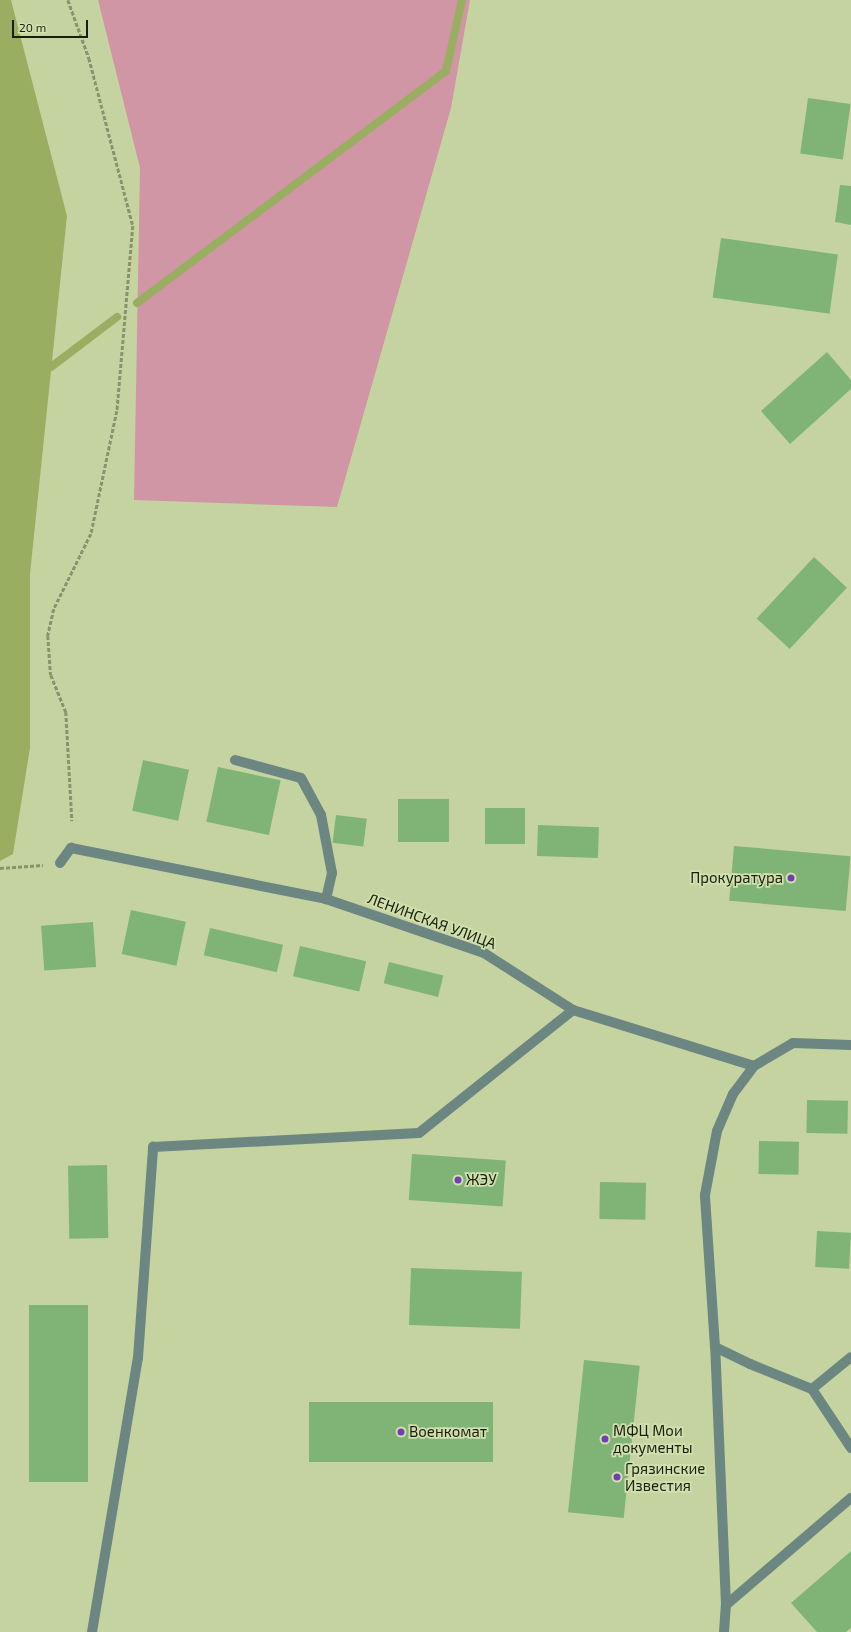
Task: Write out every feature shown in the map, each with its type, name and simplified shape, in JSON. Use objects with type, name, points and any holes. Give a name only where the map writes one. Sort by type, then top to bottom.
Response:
[{"type":"street","points":[[235,760],[300,778],[321,815],[332,873],[326,899]]},
{"type":"street","name":"ЛЕНИНСКАЯ УЛИЦА","points":[[60,863],[71,848],[326,899],[484,953],[573,1010],[754,1066]]},
{"type":"street","points":[[92,1632],[138,1358],[153,1147],[419,1133],[573,1010]]},
{"type":"street","points":[[724,1632],[726,1605],[715,1346],[705,1195],[717,1131],[733,1094],[754,1066],[793,1043],[851,1045]]},
{"type":"street","points":[[715,1346],[750,1364],[812,1389],[851,1448]]},
{"type":"street","points":[[812,1389],[851,1357]]},
{"type":"street","points":[[726,1605],[851,1498]]},
{"type":"path","points":[[68,0],[89,58],[133,226],[117,411],[91,534],[54,609],[48,636],[51,675],[66,712],[72,821]]},
{"type":"path","points":[[0,868],[60,863]]},
{"type":"shaded area","points":[[0,0],[11,0],[67,216],[30,574],[30,748],[13,854],[0,861]]},
{"type":"shaded area","points":[[98,0],[470,0],[451,108],[337,507],[134,500],[140,168]]},
{"type":"building","points":[[808,98],[851,104],[843,159],[800,153]]},
{"type":"building","points":[[840,185],[851,186],[851,225],[835,222]]},
{"type":"building","points":[[721,238],[838,254],[830,314],[713,297]]},
{"type":"building","points":[[827,352],[851,380],[851,389],[790,444],[761,411]]},
{"type":"building","points":[[814,557],[847,588],[790,649],[757,618]]},
{"type":"building","points":[[143,760],[189,770],[178,821],[132,811]]},
{"type":"building","points":[[218,767],[281,780],[269,835],[206,822]]},
{"type":"building","points":[[398,799],[449,799],[449,842],[398,842]]},
{"type":"building","points":[[485,808],[525,808],[525,844],[485,844]]},
{"type":"building","points":[[336,815],[367,819],[363,847],[333,843]]},
{"type":"building","points":[[538,825],[599,827],[598,858],[537,856]]},
{"type":"building","name":"Прокуратура","points":[[734,846],[851,856],[846,911],[729,901]]},
{"type":"building","points":[[131,910],[186,922],[176,966],[122,954]]},
{"type":"building","points":[[93,922],[96,967],[44,971],[41,926]]},
{"type":"building","points":[[210,928],[283,945],[277,972],[204,955]]},
{"type":"building","points":[[300,946],[366,961],[359,992],[293,976]]},
{"type":"building","points":[[389,962],[443,976],[438,997],[384,983]]},
{"type":"building","points":[[807,1100],[848,1101],[847,1134],[806,1133]]},
{"type":"building","points":[[759,1141],[799,1142],[798,1175],[758,1174]]},
{"type":"building","name":"ЖЭУ","points":[[412,1154],[506,1161],[503,1206],[409,1200]]},
{"type":"building","points":[[107,1165],[108,1238],[69,1239],[68,1166]]},
{"type":"building","points":[[600,1182],[646,1183],[645,1220],[599,1219]]},
{"type":"building","points":[[817,1231],[851,1233],[849,1269],[815,1267]]},
{"type":"building","points":[[411,1268],[522,1272],[520,1329],[409,1325]]},
{"type":"building","points":[[29,1305],[88,1305],[88,1482],[29,1482]]},
{"type":"building","name":"МФЦ Мои документы","points":[[584,1360],[640,1366],[624,1518],[568,1512]]},
{"type":"building","name":"Военкомат","points":[[309,1402],[493,1402],[493,1462],[309,1462]]},
{"type":"building","points":[[851,1551],[851,1628],[846,1632],[817,1632],[791,1603]]},
{"type":"waterway","points":[[137,303],[446,71],[462,0]]},
{"type":"waterway","points":[[51,367],[117,317]]},
{"type":"place","name":"Прокуратура","points":[[791,878]]},
{"type":"place","name":"ЖЭУ","points":[[458,1180]]},
{"type":"place","name":"Военкомат","points":[[401,1432]]},
{"type":"place","name":"МФЦ Мои документы","points":[[605,1439]]},
{"type":"place","name":"Грязинские Известия","points":[[617,1477]]}]
